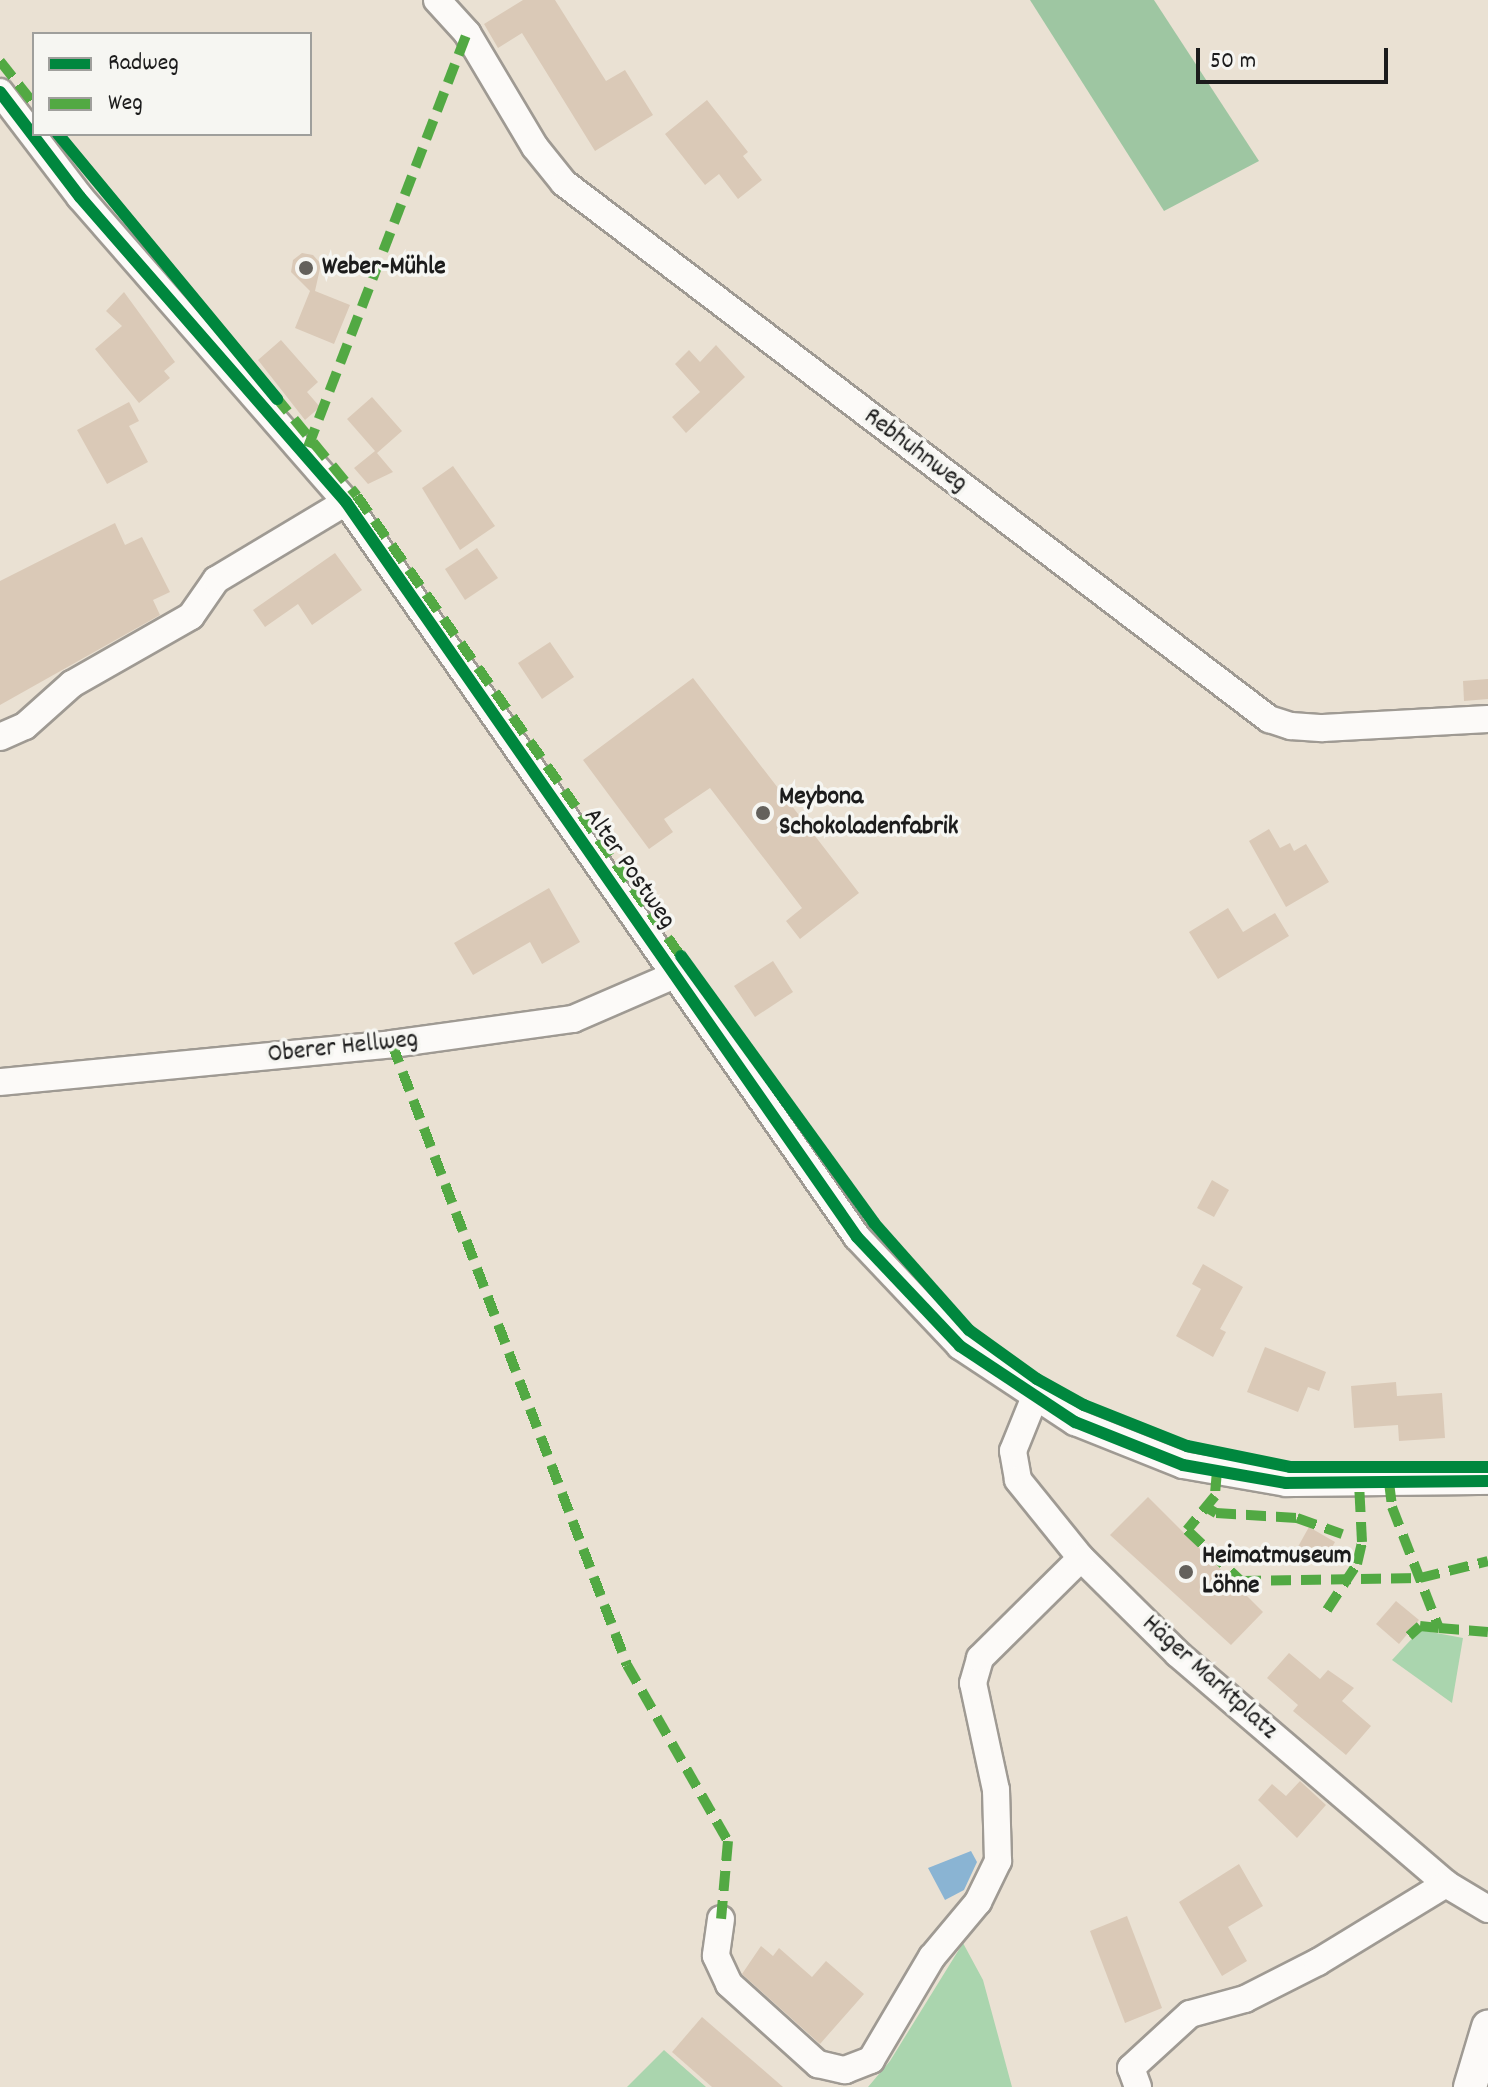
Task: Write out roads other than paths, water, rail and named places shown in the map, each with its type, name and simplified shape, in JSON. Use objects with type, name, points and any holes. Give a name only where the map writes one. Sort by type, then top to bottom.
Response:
[{"type":"main road","points":[[1470,2087],[1488,2027]]},
{"type":"street","name":"Rebhuhnweg","points":[[437,0],[467,33],[535,147],[564,183],[1269,719],[1323,728],[1488,719]]},
{"type":"street","name":"Alter Postweg","points":[[0,92],[32,134]]},
{"type":"street","name":"Alter Postweg","points":[[34,136],[80,197],[346,502],[857,1237],[960,1346],[1034,1399],[1128,1446],[1183,1465],[1286,1483],[1488,1481]]},
{"type":"street","points":[[0,737],[25,726],[72,684],[191,616],[216,580],[346,502]]},
{"type":"street","name":"Oberer Hellweg","points":[[0,1082],[392,1044],[573,1019],[677,974]]},
{"type":"street","name":"Häger Marktplatz","points":[[1034,1399],[1013,1451],[1018,1480],[1081,1558],[1178,1654],[1446,1884],[1488,1909]]},
{"type":"street","points":[[721,1919],[716,1956],[729,1984],[818,2064],[845,2070],[871,2060],[932,1957],[978,1902],[998,1861],[996,1790],[973,1683],[980,1658],[1081,1558]]},
{"type":"street","points":[[1138,2087],[1131,2068],[1190,2014],[1245,1999],[1318,1962],[1446,1884]]},
{"type":"water","points":[[971,1851],[977,1862],[964,1890],[945,1900],[928,1868]]},
{"type":"place","name":"Weber-Mühle","points":[[306,268]]},
{"type":"place","name":"Meybona Schokoladenfabrik","points":[[763,813]]},
{"type":"place","name":"Heimatmuseum Löhne","points":[[1186,1572]]}]
